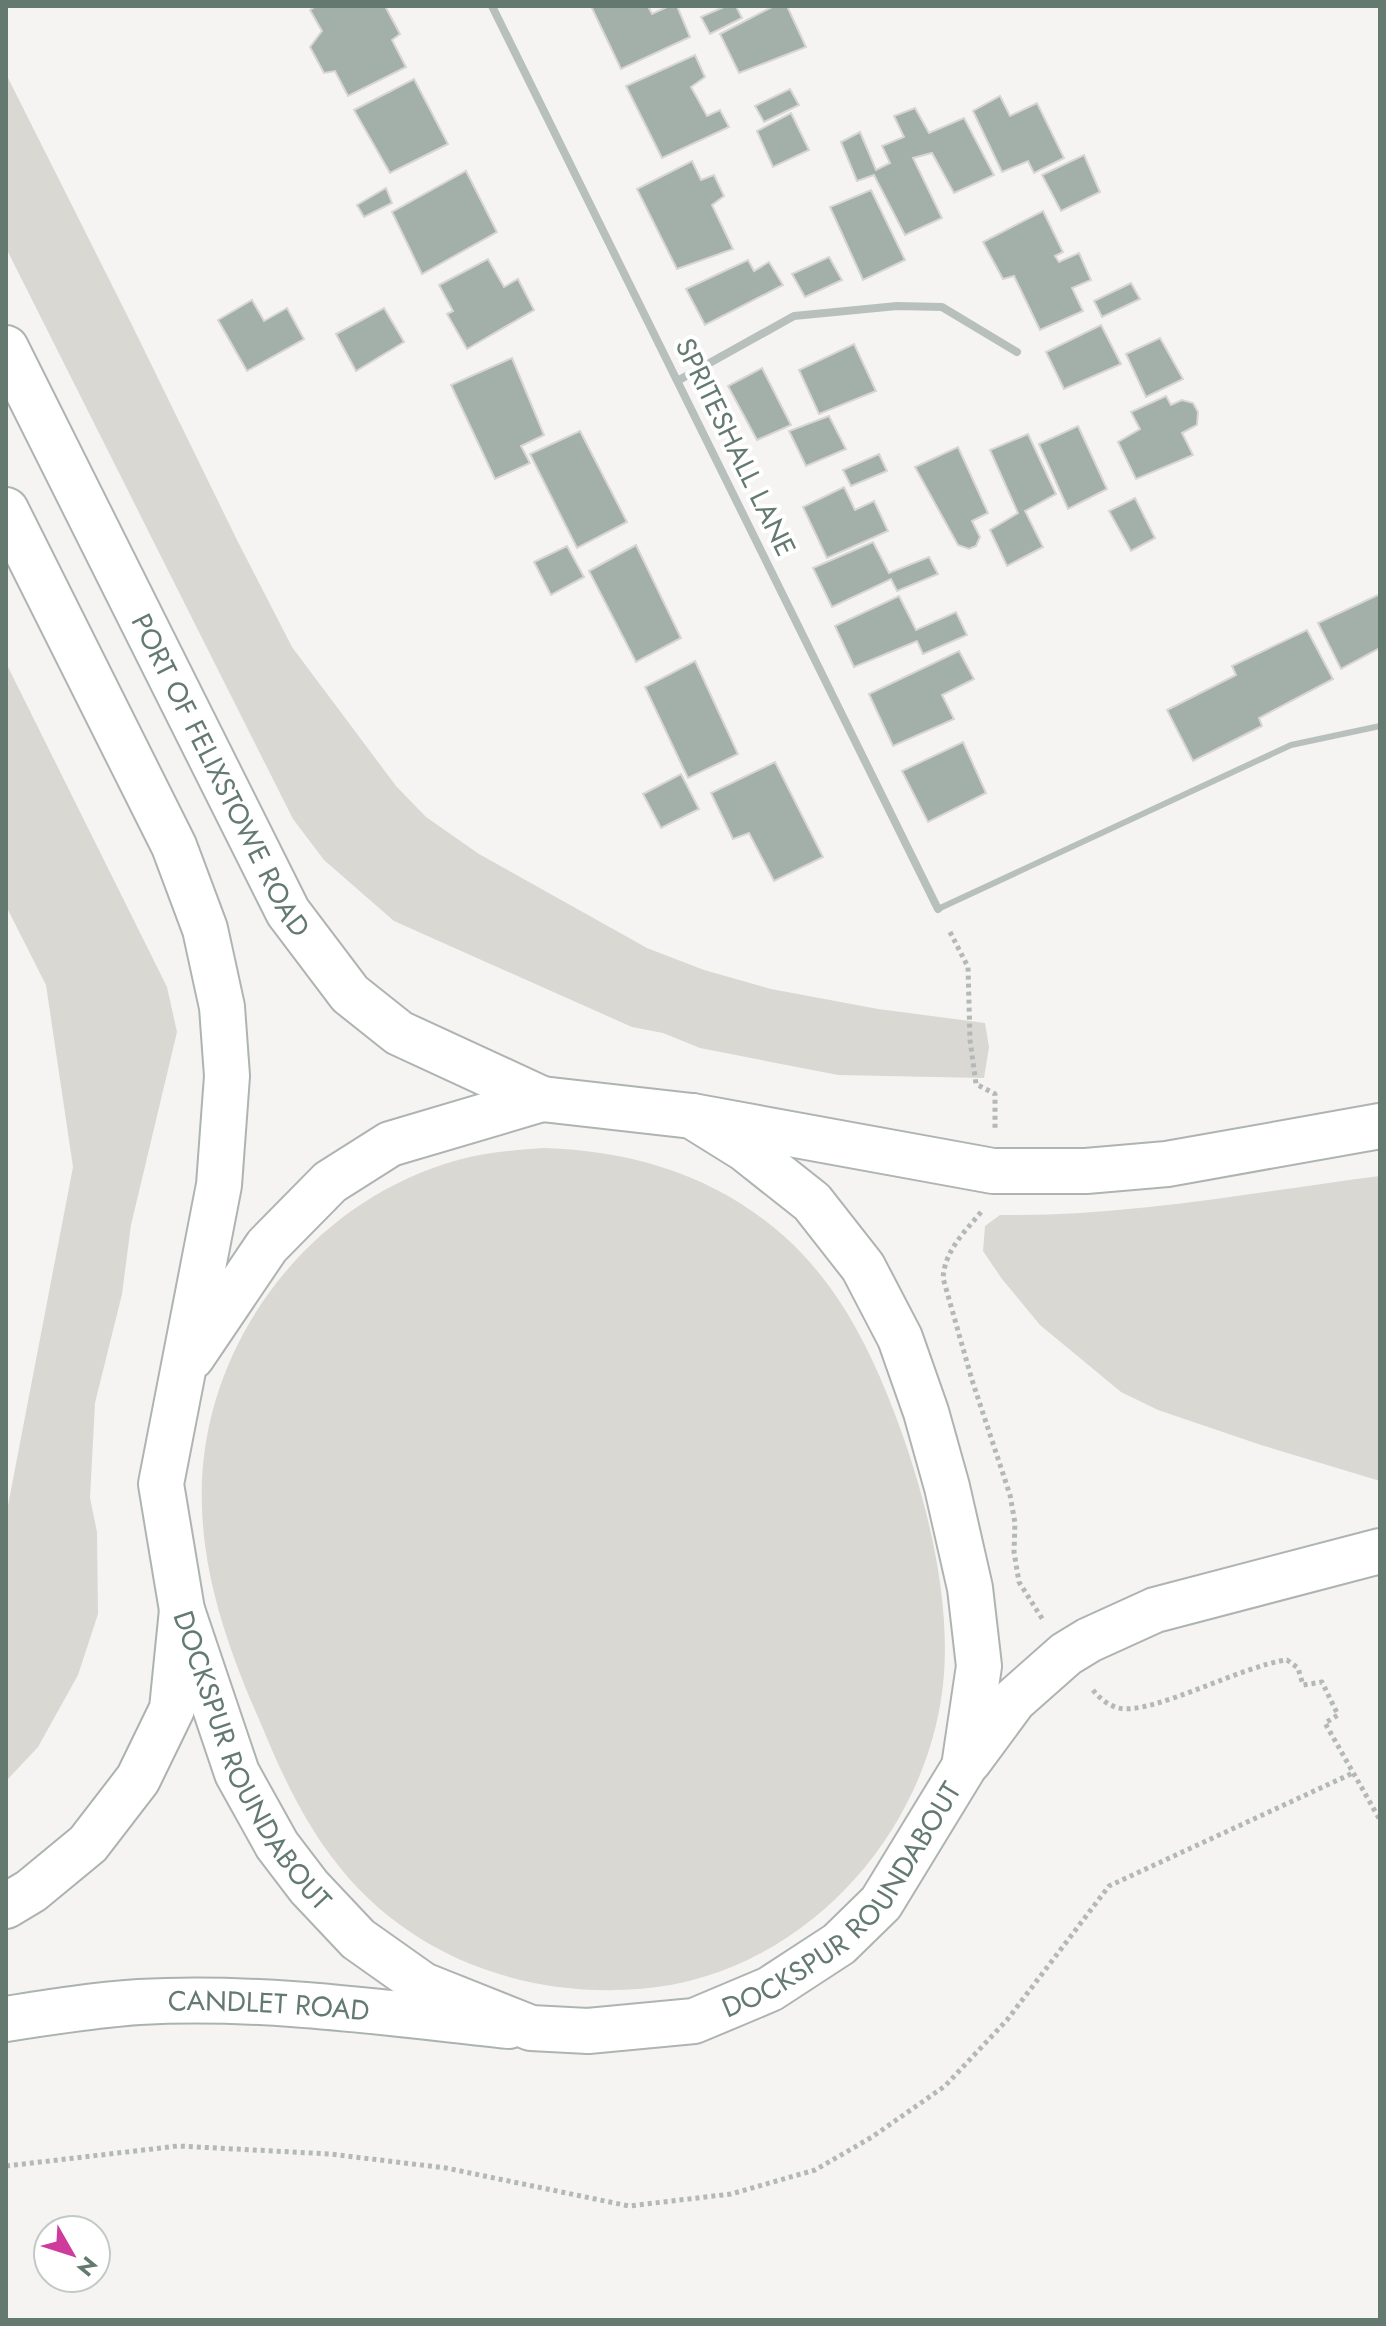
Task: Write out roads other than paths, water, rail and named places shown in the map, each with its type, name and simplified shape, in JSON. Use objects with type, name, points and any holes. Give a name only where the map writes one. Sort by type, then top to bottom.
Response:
[{"type":"main road","name":"PORT OF FELIXSTOWE ROAD","points":[[6,348],[288,912],[350,994],[399,1033],[542,1099]]},
{"type":"main road","points":[[6,510],[174,846],[205,929],[222,1007],[227,1076],[219,1185],[182,1372]]},
{"type":"main road","name":"DOCKSPUR ROUNDABOUT","points":[[542,1099],[692,1116],[745,1149],[812,1202],[863,1267],[900,1338],[926,1412],[970,1588],[979,1666],[964,1767],[881,1903],[839,1944],[770,1989],[694,2021],[588,2031],[531,2028],[423,1985],[358,1939],[309,1887],[277,1845],[237,1773],[182,1610],[161,1484],[182,1372],[267,1246],[330,1182],[390,1144],[542,1099]]},
{"type":"main road","points":[[692,1116],[993,1171],[1086,1171],[1167,1164],[1380,1126]]},
{"type":"main road","points":[[964,1767],[1014,1700],[1066,1654],[1089,1640],[1155,1610],[1380,1551]]},
{"type":"main road","points":[[6,1906],[31,1891],[88,1844],[138,1779],[172,1709],[182,1610]]},
{"type":"main road","name":"CANDLET ROAD","points":[[6,2019],[140,2002],[214,2002],[330,2006],[531,2028]]},
{"type":"street","name":"SPRITESHALL LANE","points":[[492,6],[938,909]]},
{"type":"street","points":[[679,380],[794,316],[897,306],[942,307],[1017,352]]},
{"type":"lane","points":[[938,909],[1291,745],[1380,726]]}]
